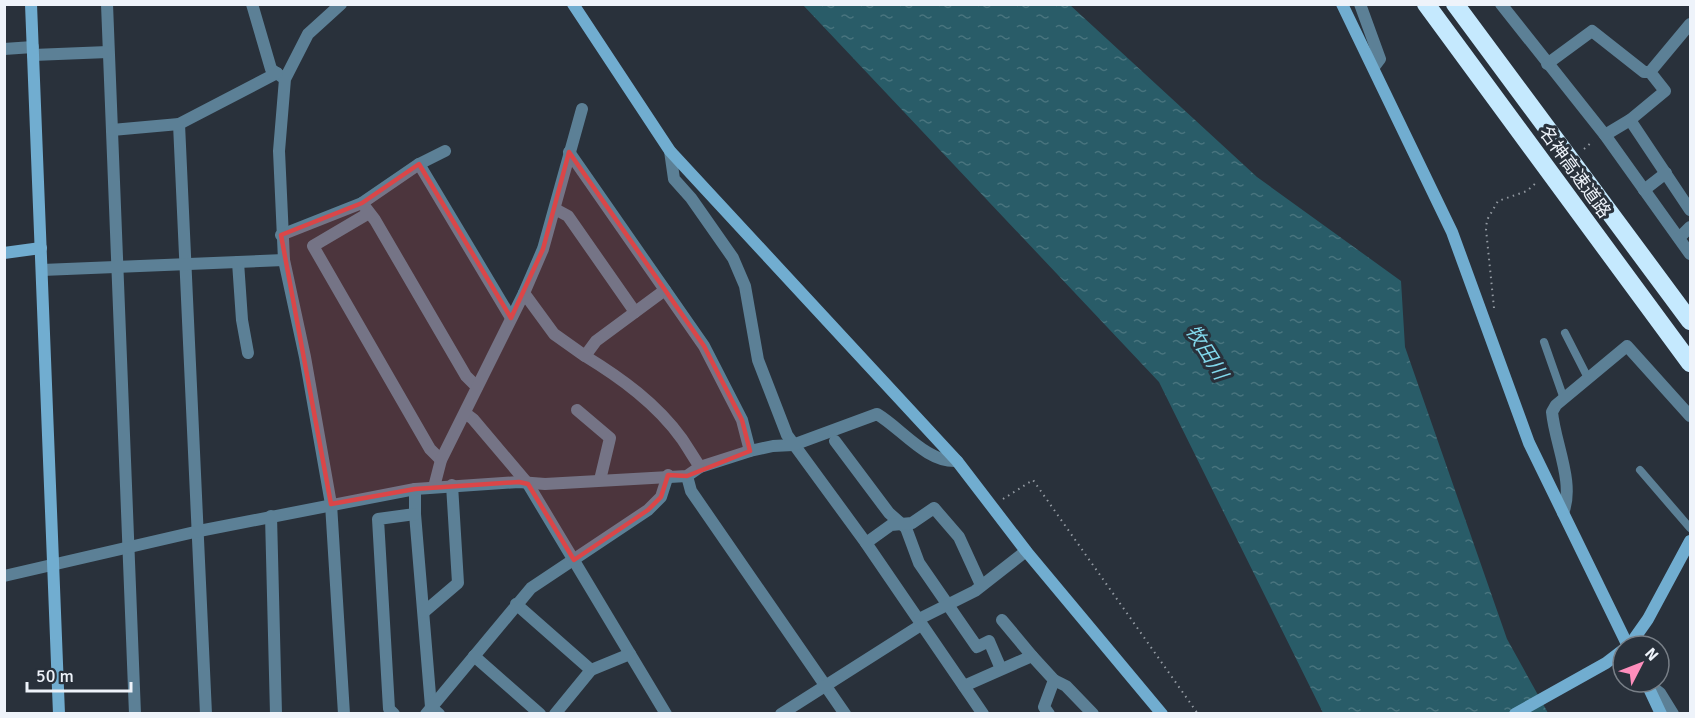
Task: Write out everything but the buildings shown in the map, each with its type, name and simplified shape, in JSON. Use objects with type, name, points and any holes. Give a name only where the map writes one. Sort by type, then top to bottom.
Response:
[{"type":"highway","name":"名神高速道路","points":[[1426,4],[1690,363]]},
{"type":"highway","name":"名神高速道路","points":[[1455,4],[1690,321]]},
{"type":"street","points":[[31,4],[60,714]]},
{"type":"street","points":[[106,4],[135,714]]},
{"type":"street","points":[[252,4],[271,69],[281,76]]},
{"type":"street","points":[[341,4],[308,34],[281,76],[279,151],[281,235],[284,260],[301,334],[331,504],[344,714]]},
{"type":"street","points":[[1342,4],[1452,232],[1529,443],[1622,634]]},
{"type":"street","points":[[1360,4],[1380,58],[1374,67]]},
{"type":"street","points":[[1501,4],[1605,135],[1690,254]]},
{"type":"street","points":[[573,6],[670,151],[957,461],[1026,551],[1162,714]]},
{"type":"street","points":[[1650,72],[1690,24]]},
{"type":"street","points":[[1547,64],[1592,31],[1644,72],[1650,72]]},
{"type":"street","points":[[4,49],[108,52]]},
{"type":"street","points":[[1605,135],[1630,120],[1665,90],[1650,72]]},
{"type":"street","points":[[112,130],[179,124],[281,76]]},
{"type":"street","points":[[434,487],[441,460],[524,293],[543,249],[582,109]]},
{"type":"street","points":[[1630,120],[1690,210]]},
{"type":"street","points":[[179,124],[206,714]]},
{"type":"street","points":[[441,460],[430,449],[313,246],[419,164],[445,151]]},
{"type":"street","points":[[670,151],[674,179],[691,198],[733,258],[745,286],[758,360],[793,445],[866,543],[983,714]]},
{"type":"street","points":[[569,152],[704,346],[742,420],[750,451]]},
{"type":"street","points":[[419,164],[511,318]]},
{"type":"street","points":[[1644,190],[1666,173]]},
{"type":"street","points":[[281,235],[365,208]]},
{"type":"street","points":[[365,208],[466,376],[477,387]]},
{"type":"street","points":[[555,208],[568,216],[635,312]]},
{"type":"street","points":[[1679,238],[1690,227]]},
{"type":"street","points":[[4,252],[41,248]]},
{"type":"street","points":[[42,270],[284,260]]},
{"type":"street","points":[[238,261],[242,320],[248,353]]},
{"type":"street","points":[[585,356],[596,341],[665,290]]},
{"type":"street","points":[[524,293],[554,334],[621,378],[649,404],[681,438],[700,467]]},
{"type":"street","points":[[1563,513],[1567,503],[1567,486],[1552,412],[1563,399],[1628,346],[1690,416]]},
{"type":"street","points":[[578,410],[610,438],[600,480]]},
{"type":"street","points":[[465,413],[473,419],[528,484],[666,714]]},
{"type":"street","points":[[4,576],[55,562],[199,531],[416,489],[452,485],[519,482],[528,484],[668,475],[687,476],[700,467],[750,451],[793,445],[877,414],[933,456],[945,462],[957,461]]},
{"type":"street","points":[[836,441],[889,513],[906,528],[919,563],[977,647],[989,641],[1001,669]]},
{"type":"street","points":[[432,711],[531,588],[648,510],[661,497],[668,475]]},
{"type":"street","points":[[687,476],[691,491],[845,714]]},
{"type":"street","points":[[423,612],[458,583],[452,485]]},
{"type":"street","points":[[416,489],[415,514],[432,711]]},
{"type":"street","points":[[866,543],[891,525],[912,523],[934,508],[959,537],[981,585]]},
{"type":"street","points":[[394,714],[389,709],[378,519],[415,514]]},
{"type":"street","points":[[271,516],[276,714]]},
{"type":"street","points":[[1637,634],[1648,619],[1690,542]]},
{"type":"street","points":[[781,714],[946,604],[981,585],[1026,551]]},
{"type":"street","points":[[516,604],[591,670]]},
{"type":"street","points":[[1002,620],[1054,680],[1066,686],[1093,714]]},
{"type":"street","points":[[555,714],[591,670],[630,654]]},
{"type":"street","points":[[474,656],[540,714]]},
{"type":"street","points":[[964,686],[1032,656]]},
{"type":"street","points":[[1515,714],[1611,659]]},
{"type":"street","points":[[1049,714],[1044,707],[1054,680]]},
{"type":"street","points":[[1651,694],[1661,714]]},
{"type":"street","points":[[1661,694],[1673,714]]},
{"type":"lane","points":[[1565,333],[1588,378]]},
{"type":"lane","points":[[1544,342],[1563,399]]},
{"type":"lane","points":[[1641,470],[1690,528]]},
{"type":"path","points":[[1485,322],[1494,313],[1487,220],[1498,201],[1527,191],[1537,183]]},
{"type":"path","points":[[990,504],[1033,480],[1198,714]]},
{"type":"highlighted area","points":[[569,152],[704,346],[742,420],[750,451],[687,476],[668,475],[661,497],[648,510],[574,560],[528,484],[519,482],[415,489],[331,504],[281,235],[362,203],[419,164],[511,318],[543,249]]},
{"type":"water","name":"牧田川","points":[[803,5],[1070,5],[1257,177],[1401,281],[1405,347],[1507,639],[1548,713],[1323,713],[1159,382]]}]
